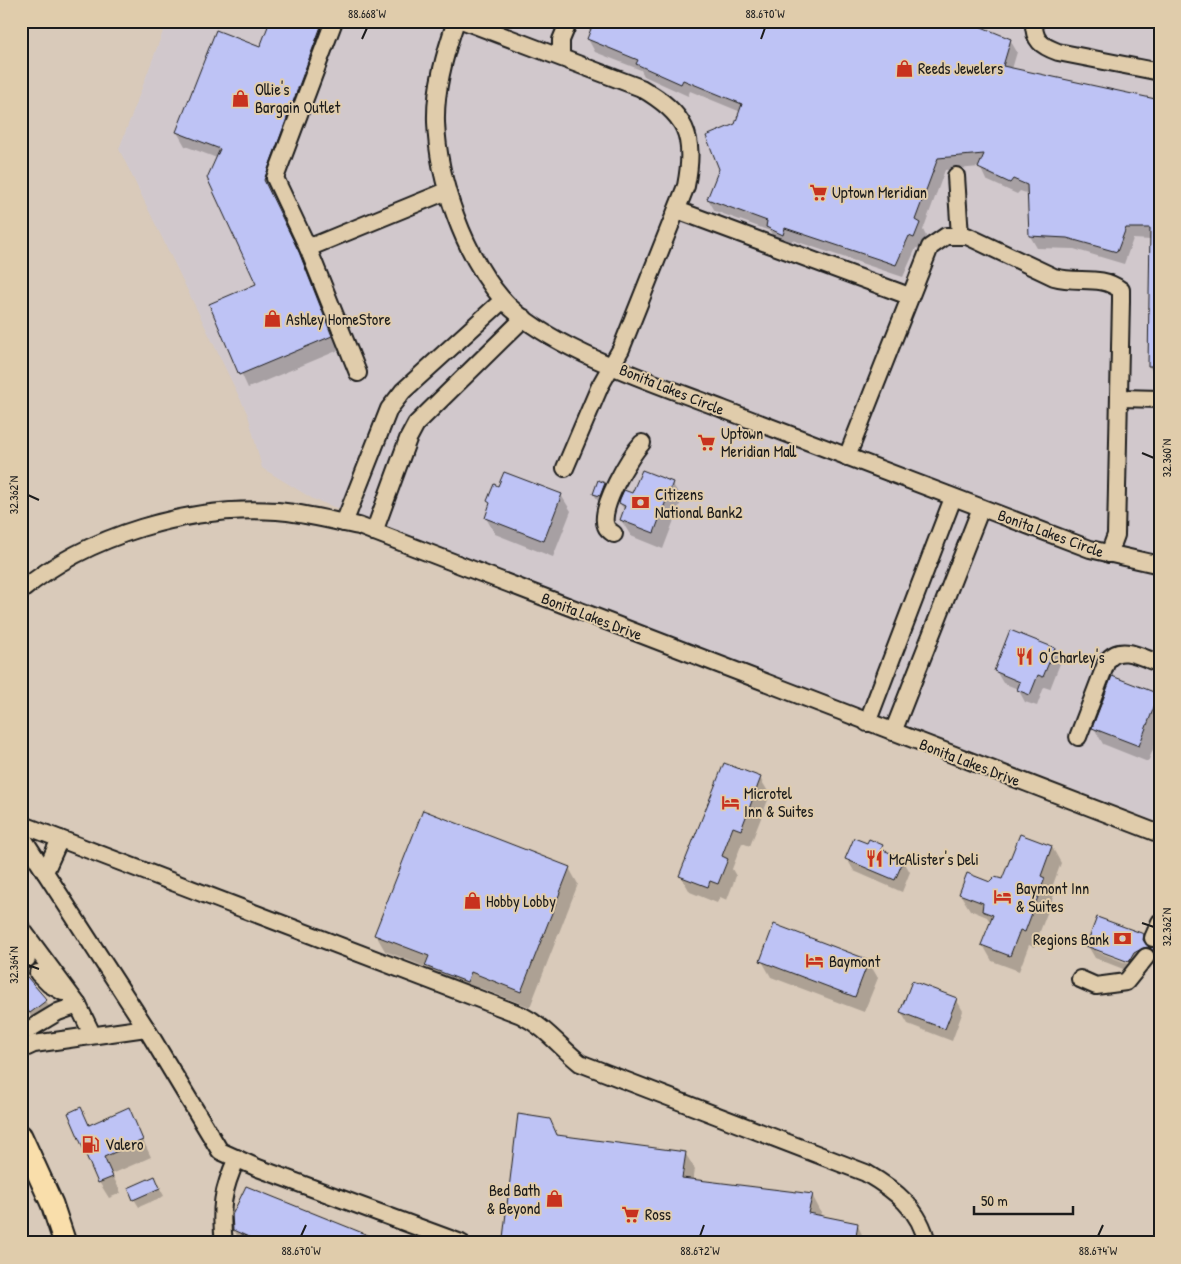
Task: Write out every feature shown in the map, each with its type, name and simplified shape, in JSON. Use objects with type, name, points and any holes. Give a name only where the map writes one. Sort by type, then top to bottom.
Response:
[{"type":"main road","points":[[21,1136],[52,1204],[65,1243]]},
{"type":"street","points":[[334,21],[275,178],[308,248],[358,373]]},
{"type":"street","name":"Bonita Lakes Circle","points":[[456,21],[446,53],[439,88],[436,121],[440,161],[447,191],[463,233],[480,266],[503,300],[524,318],[560,341],[612,365],[847,457],[953,498],[1109,554],[1160,565]]},
{"type":"street","points":[[464,21],[641,88],[661,99],[677,114],[688,136],[691,160],[686,186],[622,349],[600,386],[565,468]]},
{"type":"street","points":[[561,57],[562,40],[569,21]]},
{"type":"street","points":[[1034,21],[1033,30],[1037,42],[1046,48],[1160,72]]},
{"type":"street","points":[[956,176],[960,236]]},
{"type":"street","points":[[308,248],[447,191]]},
{"type":"street","points":[[677,210],[909,296]]},
{"type":"street","points":[[847,457],[909,296],[930,247],[946,236],[960,236],[977,240],[1054,277],[1068,281],[1104,280],[1121,290],[1116,535],[1109,554]]},
{"type":"street","points":[[344,523],[389,409],[403,391],[503,300]]},
{"type":"street","points":[[374,532],[408,439],[416,424],[426,412],[524,318]]},
{"type":"street","points":[[1120,398],[1160,399]]},
{"type":"street","points":[[614,534],[606,525],[604,513],[630,456],[642,444]]},
{"type":"street","points":[[867,723],[953,498]]},
{"type":"street","points":[[893,732],[981,508]]},
{"type":"street","name":"Bonita Lakes Drive","points":[[21,592],[62,562],[115,537],[163,520],[213,512],[277,511],[344,523],[374,532],[1160,834]]},
{"type":"street","points":[[1078,737],[1107,661],[1112,655],[1116,652],[1125,652],[1160,664]]},
{"type":"street","points":[[21,824],[521,1015],[542,1026],[556,1044],[580,1063],[866,1174],[892,1188],[912,1208],[925,1230],[928,1243]]},
{"type":"street","points":[[21,835],[146,1028],[220,1151],[461,1243]]},
{"type":"street","points":[[45,872],[60,839]]},
{"type":"street","points":[[1154,938],[1160,922]]},
{"type":"street","points":[[21,928],[74,1000],[92,1034]]},
{"type":"street","points":[[21,942],[45,968],[44,978],[74,1000]]},
{"type":"street","points":[[1080,979],[1096,986],[1126,982],[1146,957]]},
{"type":"street","points":[[25,1030],[58,1012],[74,1000]]},
{"type":"street","points":[[25,1030],[92,1034],[146,1028]]},
{"type":"street","points":[[224,1243],[220,1214],[227,1181],[237,1158]]},
{"type":"shaded area","name":"Uptown Meridian Mall","points":[[167,21],[1160,21],[1160,823],[313,499],[262,468],[248,415],[119,149]]},
{"type":"building","points":[[270,21],[323,21],[264,180],[299,252],[332,336],[239,375],[209,304],[256,284],[207,178],[220,149],[176,132],[216,30],[260,47]]},
{"type":"building","name":"Uptown Meridian","points":[[594,21],[967,21],[1011,39],[1003,66],[1160,100],[1160,366],[1148,366],[1150,228],[1126,228],[1117,252],[1067,238],[1029,236],[1027,185],[1013,179],[1010,183],[978,168],[984,154],[938,158],[915,220],[920,223],[914,238],[909,236],[896,265],[785,228],[783,235],[766,227],[767,221],[707,199],[719,169],[706,136],[735,124],[742,104],[683,80],[681,84],[636,64],[638,60],[587,39]]},
{"type":"building","name":"Citizens National Bank2","points":[[642,470],[673,482],[654,533],[620,520],[625,506],[619,503],[620,499],[624,490],[632,493]]},
{"type":"building","points":[[504,472],[562,494],[544,541],[485,518],[490,503],[487,501],[494,484],[498,486]]},
{"type":"building","points":[[598,480],[605,483],[600,496],[593,494]]},
{"type":"building","name":"O'Charley's","points":[[1010,630],[1055,648],[1043,677],[1038,675],[1030,695],[1017,690],[1020,682],[994,671]]},
{"type":"building","points":[[1112,676],[1159,694],[1139,746],[1092,728]]},
{"type":"building","name":"Microtel Inn & Suites","points":[[724,763],[761,777],[741,830],[733,827],[722,856],[728,859],[718,884],[710,881],[708,887],[679,876]]},
{"type":"building","name":"Hobby Lobby","points":[[423,810],[570,867],[521,992],[471,972],[467,982],[425,966],[429,956],[374,935]]},
{"type":"building","name":"Baymont Inn & Suites","points":[[1020,834],[1052,846],[1041,876],[1045,878],[1025,932],[1020,930],[1010,956],[981,945],[993,915],[982,911],[983,903],[959,894],[967,873],[990,882],[995,877],[1002,879]]},
{"type":"building","name":"McAlister's Deli","points":[[854,838],[867,843],[869,839],[883,845],[881,849],[904,859],[895,880],[845,859]]},
{"type":"building","name":"Regions Bank","points":[[1097,917],[1144,934],[1143,940],[1149,947],[1155,948],[1160,945],[1160,954],[1148,947],[1143,948],[1134,953],[1129,962],[1086,946]]},
{"type":"building","name":"Baymont","points":[[774,924],[869,960],[855,997],[760,961]]},
{"type":"building","points":[[21,970],[47,1000],[30,1013],[21,1003]]},
{"type":"building","name":"Baymont","points":[[912,981],[957,998],[945,1029],[900,1012]]},
{"type":"building","points":[[81,1107],[89,1125],[129,1107],[143,1140],[104,1157],[113,1177],[98,1183],[68,1113]]},
{"type":"building","points":[[518,1114],[550,1119],[557,1135],[686,1152],[682,1178],[813,1194],[808,1213],[858,1223],[855,1243],[523,1243],[503,1238]]},
{"type":"building","points":[[155,1176],[160,1188],[133,1200],[128,1188]]},
{"type":"building","points":[[246,1186],[385,1243],[262,1243],[233,1230],[232,1215]]},
{"type":"place","name":"Reeds Jewelers","points":[[904,68]]},
{"type":"place","name":"Ollie's Bargain Outlet","points":[[241,98]]},
{"type":"place","name":"Uptown Meridian","points":[[818,192]]},
{"type":"place","name":"Ashley HomeStore","points":[[272,319]]},
{"type":"place","name":"Uptown Meridian Mall","points":[[707,442]]},
{"type":"place","name":"Citizens National Bank2","points":[[641,503]]},
{"type":"place","name":"O'Charley's","points":[[1025,657]]},
{"type":"place","name":"Microtel Inn & Suites","points":[[730,802]]},
{"type":"place","name":"McAlister's Deli","points":[[875,859]]},
{"type":"place","name":"Baymont Inn & Suites","points":[[1002,897]]},
{"type":"place","name":"Hobby Lobby","points":[[472,901]]},
{"type":"place","name":"Regions Bank","points":[[1123,939]]},
{"type":"place","name":"Baymont","points":[[815,961]]},
{"type":"place","name":"Valero","points":[[91,1144]]},
{"type":"place","name":"Bed Bath & Beyond","points":[[554,1199]]},
{"type":"place","name":"Ross","points":[[631,1214]]}]
